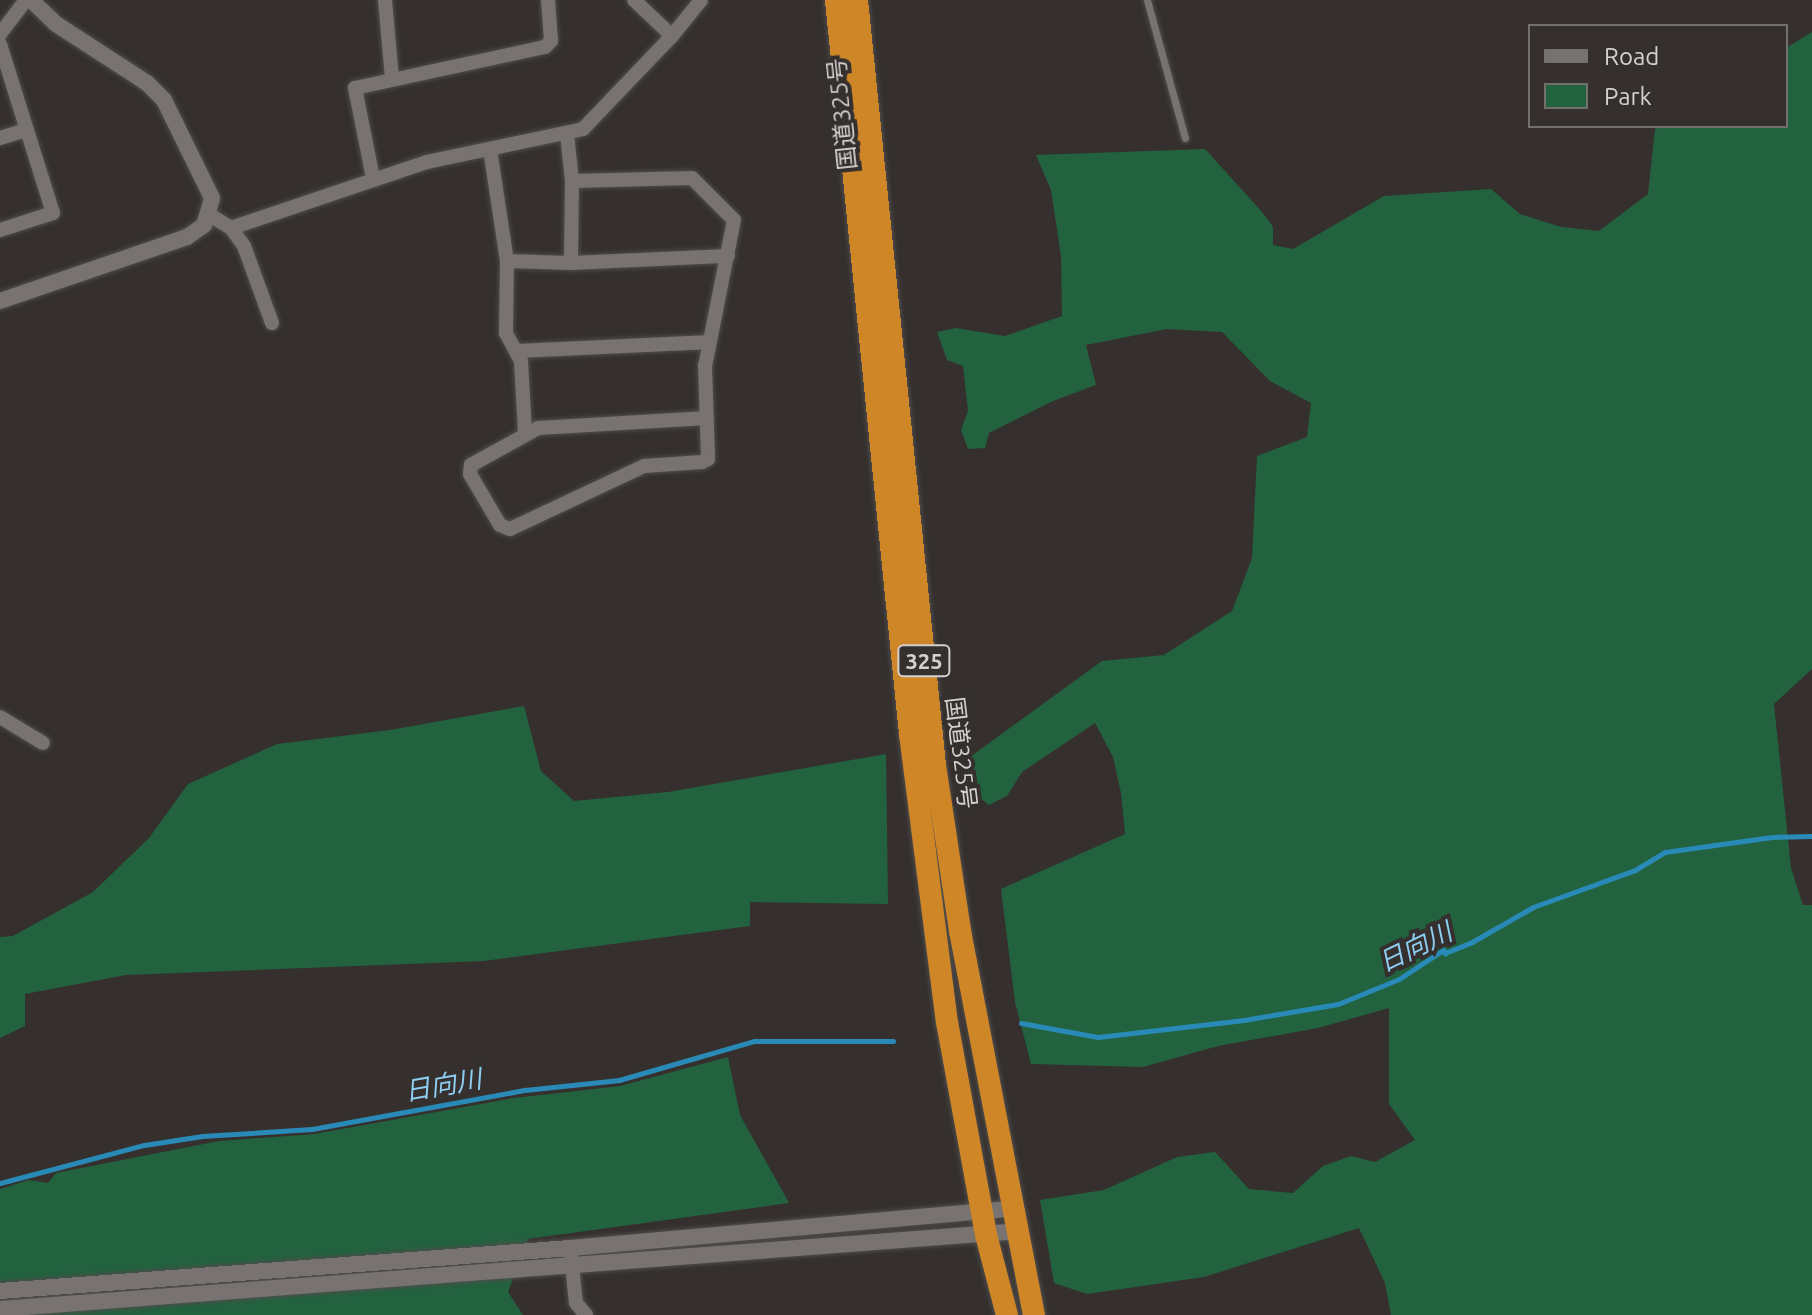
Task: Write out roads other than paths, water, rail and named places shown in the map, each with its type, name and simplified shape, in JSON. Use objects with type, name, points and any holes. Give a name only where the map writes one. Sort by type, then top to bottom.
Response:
[{"type":"highway","name":"国道325号","points":[[836,0],[912,750],[947,1022],[984,1224],[1007,1315]]},
{"type":"highway","name":"国道325号","points":[[857,0],[935,765],[960,931],[1034,1315]]},
{"type":"street","points":[[0,34],[28,0],[56,24],[147,83],[164,100],[212,198],[210,215],[187,237],[0,301]]},
{"type":"street","points":[[385,0],[392,78]]},
{"type":"street","points":[[373,178],[354,92],[360,85],[545,47],[551,41],[548,0]]},
{"type":"street","points":[[634,0],[672,36]]},
{"type":"street","points":[[231,228],[427,162],[567,134],[596,119],[701,0]]},
{"type":"street","points":[[0,44],[53,213],[0,230]]},
{"type":"street","points":[[0,138],[27,130]]},
{"type":"street","points":[[567,134],[572,181],[571,263]]},
{"type":"street","points":[[490,149],[507,261],[506,333],[509,342],[519,351],[525,433]]},
{"type":"street","points":[[572,181],[692,178],[734,220],[705,366],[707,418],[706,461],[644,466],[504,529],[469,469],[525,433],[543,427],[707,418]]},
{"type":"street","points":[[210,215],[231,228],[244,246],[272,323]]},
{"type":"street","points":[[507,261],[571,263],[728,256]]},
{"type":"street","points":[[519,351],[709,342]]},
{"type":"street","points":[[0,717],[43,743]]},
{"type":"street","points":[[0,1309],[572,1266],[984,1224],[1014,1208]]},
{"type":"street","points":[[0,1291],[570,1248],[984,1224],[1019,1231]]},
{"type":"street","points":[[570,1248],[576,1303],[586,1315]]},
{"type":"lane","points":[[1147,0],[1185,138]]},
{"type":"waterway","name":"日向川","points":[[1021,1023],[1098,1037],[1244,1020],[1338,1004],[1399,979],[1443,950],[1445,953],[1472,942],[1533,907],[1635,870],[1665,852],[1772,837],[1812,836]]},
{"type":"waterway","name":"日向川","points":[[0,1183],[144,1145],[202,1136],[312,1129],[525,1090],[619,1080],[754,1041],[893,1041]]}]
